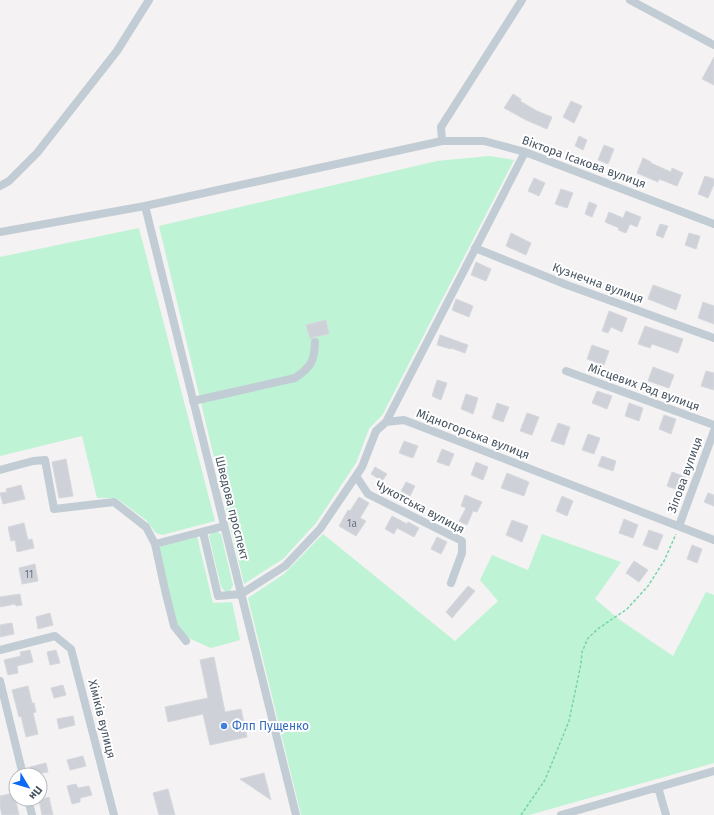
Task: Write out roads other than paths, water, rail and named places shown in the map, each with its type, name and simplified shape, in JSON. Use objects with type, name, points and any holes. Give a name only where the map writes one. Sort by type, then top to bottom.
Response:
[{"type":"street","points":[[0,186],[9,182],[37,153],[117,51],[149,0]]},
{"type":"street","points":[[442,141],[441,127],[522,0]]},
{"type":"street","points":[[630,0],[714,46]]},
{"type":"street","name":"Віктора Ісакова вулиця","points":[[0,232],[145,206],[442,141],[484,141],[526,152],[714,224]]},
{"type":"street","points":[[202,532],[218,596],[241,594],[285,566],[320,529],[362,467],[376,431],[386,422],[526,152]]},
{"type":"street","name":"Шведова проспект","points":[[145,206],[296,815]]},
{"type":"street","name":"Кузнечна вулиця","points":[[475,248],[567,285],[714,338]]},
{"type":"street","points":[[193,401],[295,378],[305,371],[310,365],[314,356],[315,342]]},
{"type":"street","name":"Місцевих Рад вулиця","points":[[566,371],[714,425]]},
{"type":"street","name":"Мідногорська вулиця","points":[[386,422],[404,420],[714,540]]},
{"type":"street","name":"Зілова вулиця","points":[[679,526],[714,431]]},
{"type":"street","points":[[0,470],[32,461],[45,460],[54,509],[114,502],[146,527],[155,544],[174,626],[186,641]]},
{"type":"street","name":"Чукотська вулиця","points":[[356,476],[368,494],[462,541],[462,553],[451,583]]},
{"type":"street","points":[[155,544],[224,526]]},
{"type":"street","name":"Хіміків вулиця","points":[[0,650],[55,636],[71,649],[114,815]]},
{"type":"street","points":[[0,681],[20,767]]},
{"type":"street","points":[[561,815],[714,771]]},
{"type":"street","points":[[658,787],[666,815]]},
{"type":"place","name":"Флп Пущенко","points":[[224,726]]}]
